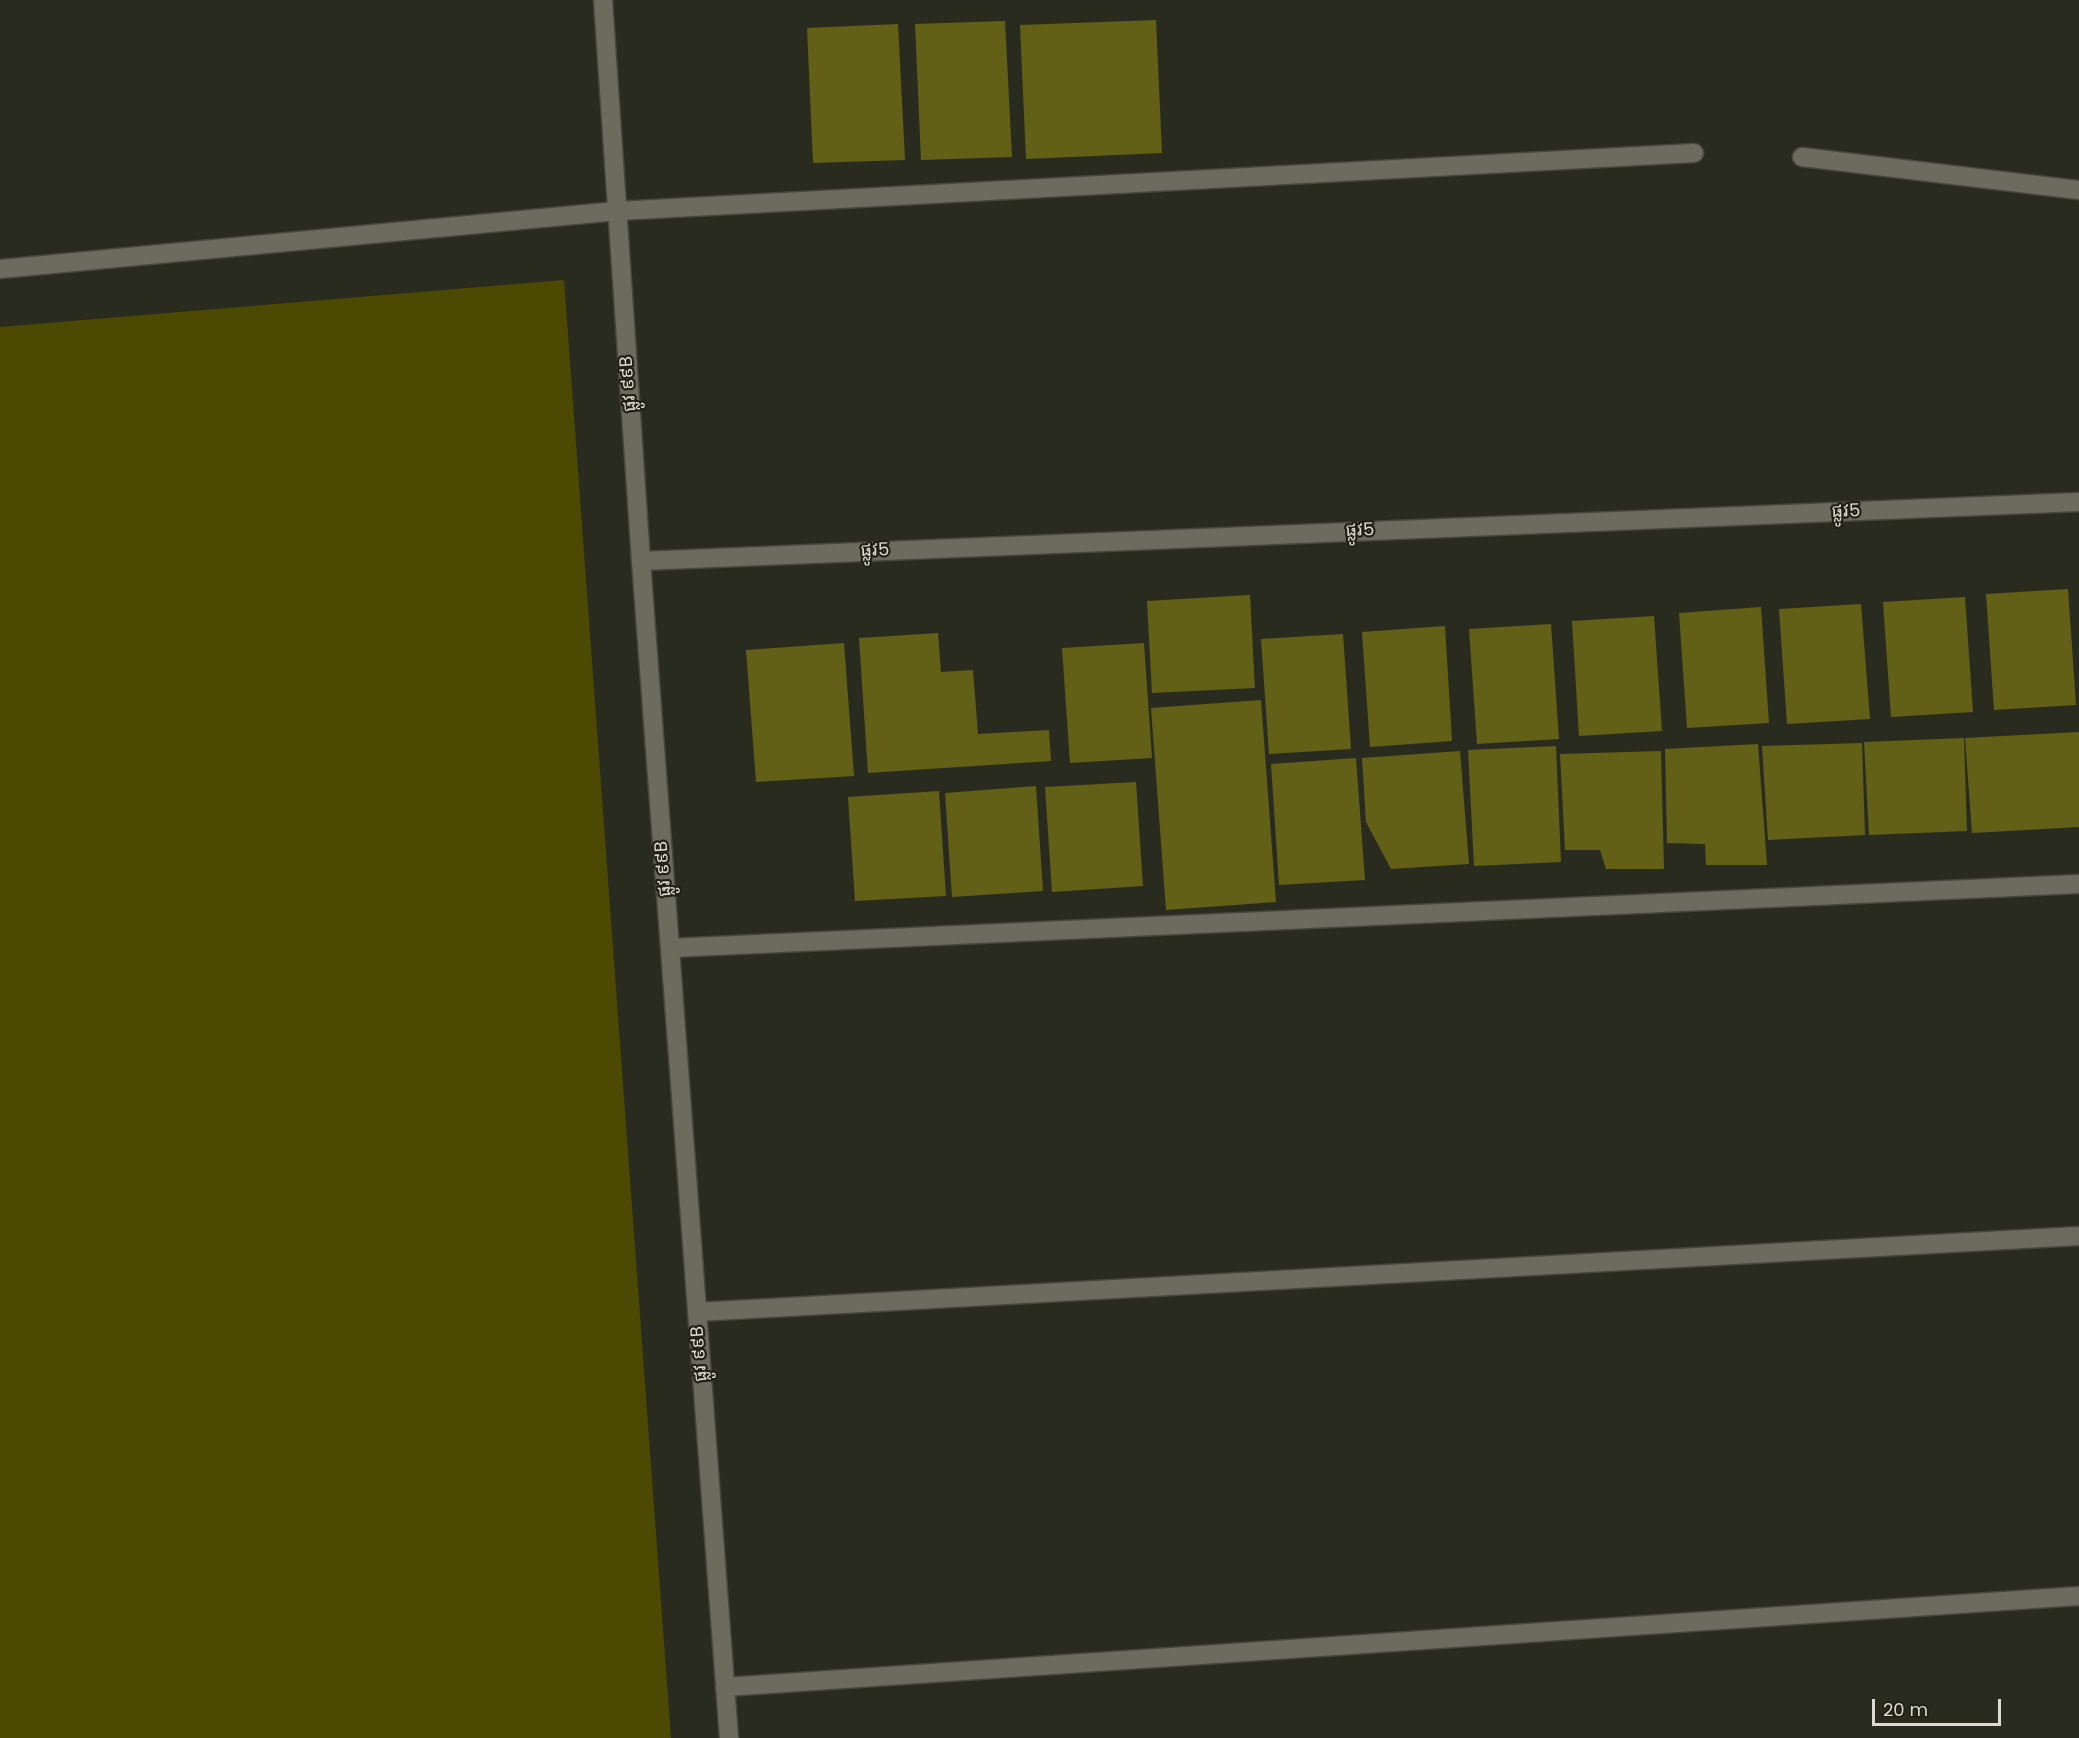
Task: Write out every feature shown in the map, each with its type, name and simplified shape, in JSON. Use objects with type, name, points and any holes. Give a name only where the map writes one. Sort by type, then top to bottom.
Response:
[{"type":"street","name":"ផ្លូវ ៩៩B","points":[[603,0],[641,561],[729,1738]]},
{"type":"street","points":[[0,269],[617,211],[1694,153]]},
{"type":"street","points":[[1802,157],[2079,190]]},
{"type":"street","name":"ផ្លូវ5","points":[[641,561],[2079,502]]},
{"type":"street","points":[[670,948],[2079,884]]},
{"type":"street","points":[[697,1312],[2079,1236]]},
{"type":"street","points":[[725,1687],[2079,1596]]},
{"type":"shaded area","points":[[564,280],[671,1738],[0,1738],[0,327]]},
{"type":"building","points":[[1156,20],[1162,153],[1026,159],[1020,25]]},
{"type":"building","points":[[1005,21],[1012,157],[921,160],[915,24]]},
{"type":"building","points":[[898,24],[905,160],[813,163],[807,28]]},
{"type":"building","points":[[2068,589],[2076,705],[1994,710],[1986,594]]},
{"type":"building","points":[[1250,595],[1255,688],[1152,693],[1147,601]]},
{"type":"building","points":[[1965,597],[1973,712],[1891,717],[1883,602]]},
{"type":"building","points":[[1861,604],[1870,719],[1787,724],[1779,609]]},
{"type":"building","points":[[1761,607],[1769,723],[1687,728],[1679,613]]},
{"type":"building","points":[[1654,616],[1662,731],[1579,736],[1572,621]]},
{"type":"building","points":[[1551,624],[1559,739],[1477,744],[1469,629]]},
{"type":"building","points":[[1445,626],[1452,741],[1370,747],[1362,632]]},
{"type":"building","points":[[938,633],[941,672],[973,670],[978,734],[1049,730],[1051,761],[868,773],[859,638]]},
{"type":"building","points":[[1343,634],[1351,749],[1269,754],[1261,639]]},
{"type":"building","points":[[844,643],[854,776],[756,782],[746,650]]},
{"type":"building","points":[[1144,643],[1152,758],[1070,763],[1062,648]]},
{"type":"building","points":[[1261,700],[1276,902],[1166,910],[1151,708]]},
{"type":"building","points":[[2079,732],[2079,827],[1972,833],[1965,738]]},
{"type":"building","points":[[1964,738],[1967,831],[1869,835],[1864,742]]},
{"type":"building","points":[[1862,743],[1865,835],[1768,840],[1762,746]]},
{"type":"building","points":[[1758,744],[1767,865],[1706,865],[1705,844],[1667,843],[1665,749]]},
{"type":"building","points":[[1556,746],[1561,862],[1474,866],[1468,750]]},
{"type":"building","points":[[1460,751],[1469,864],[1391,869],[1366,822],[1362,758]]},
{"type":"building","points":[[1661,751],[1664,869],[1606,869],[1600,850],[1565,850],[1560,754]]},
{"type":"building","points":[[1356,758],[1365,880],[1279,885],[1271,764]]},
{"type":"building","points":[[1136,782],[1143,886],[1052,892],[1045,787]]},
{"type":"building","points":[[1036,786],[1043,891],[952,897],[945,793]]},
{"type":"building","points":[[939,791],[946,896],[855,901],[848,797]]}]
